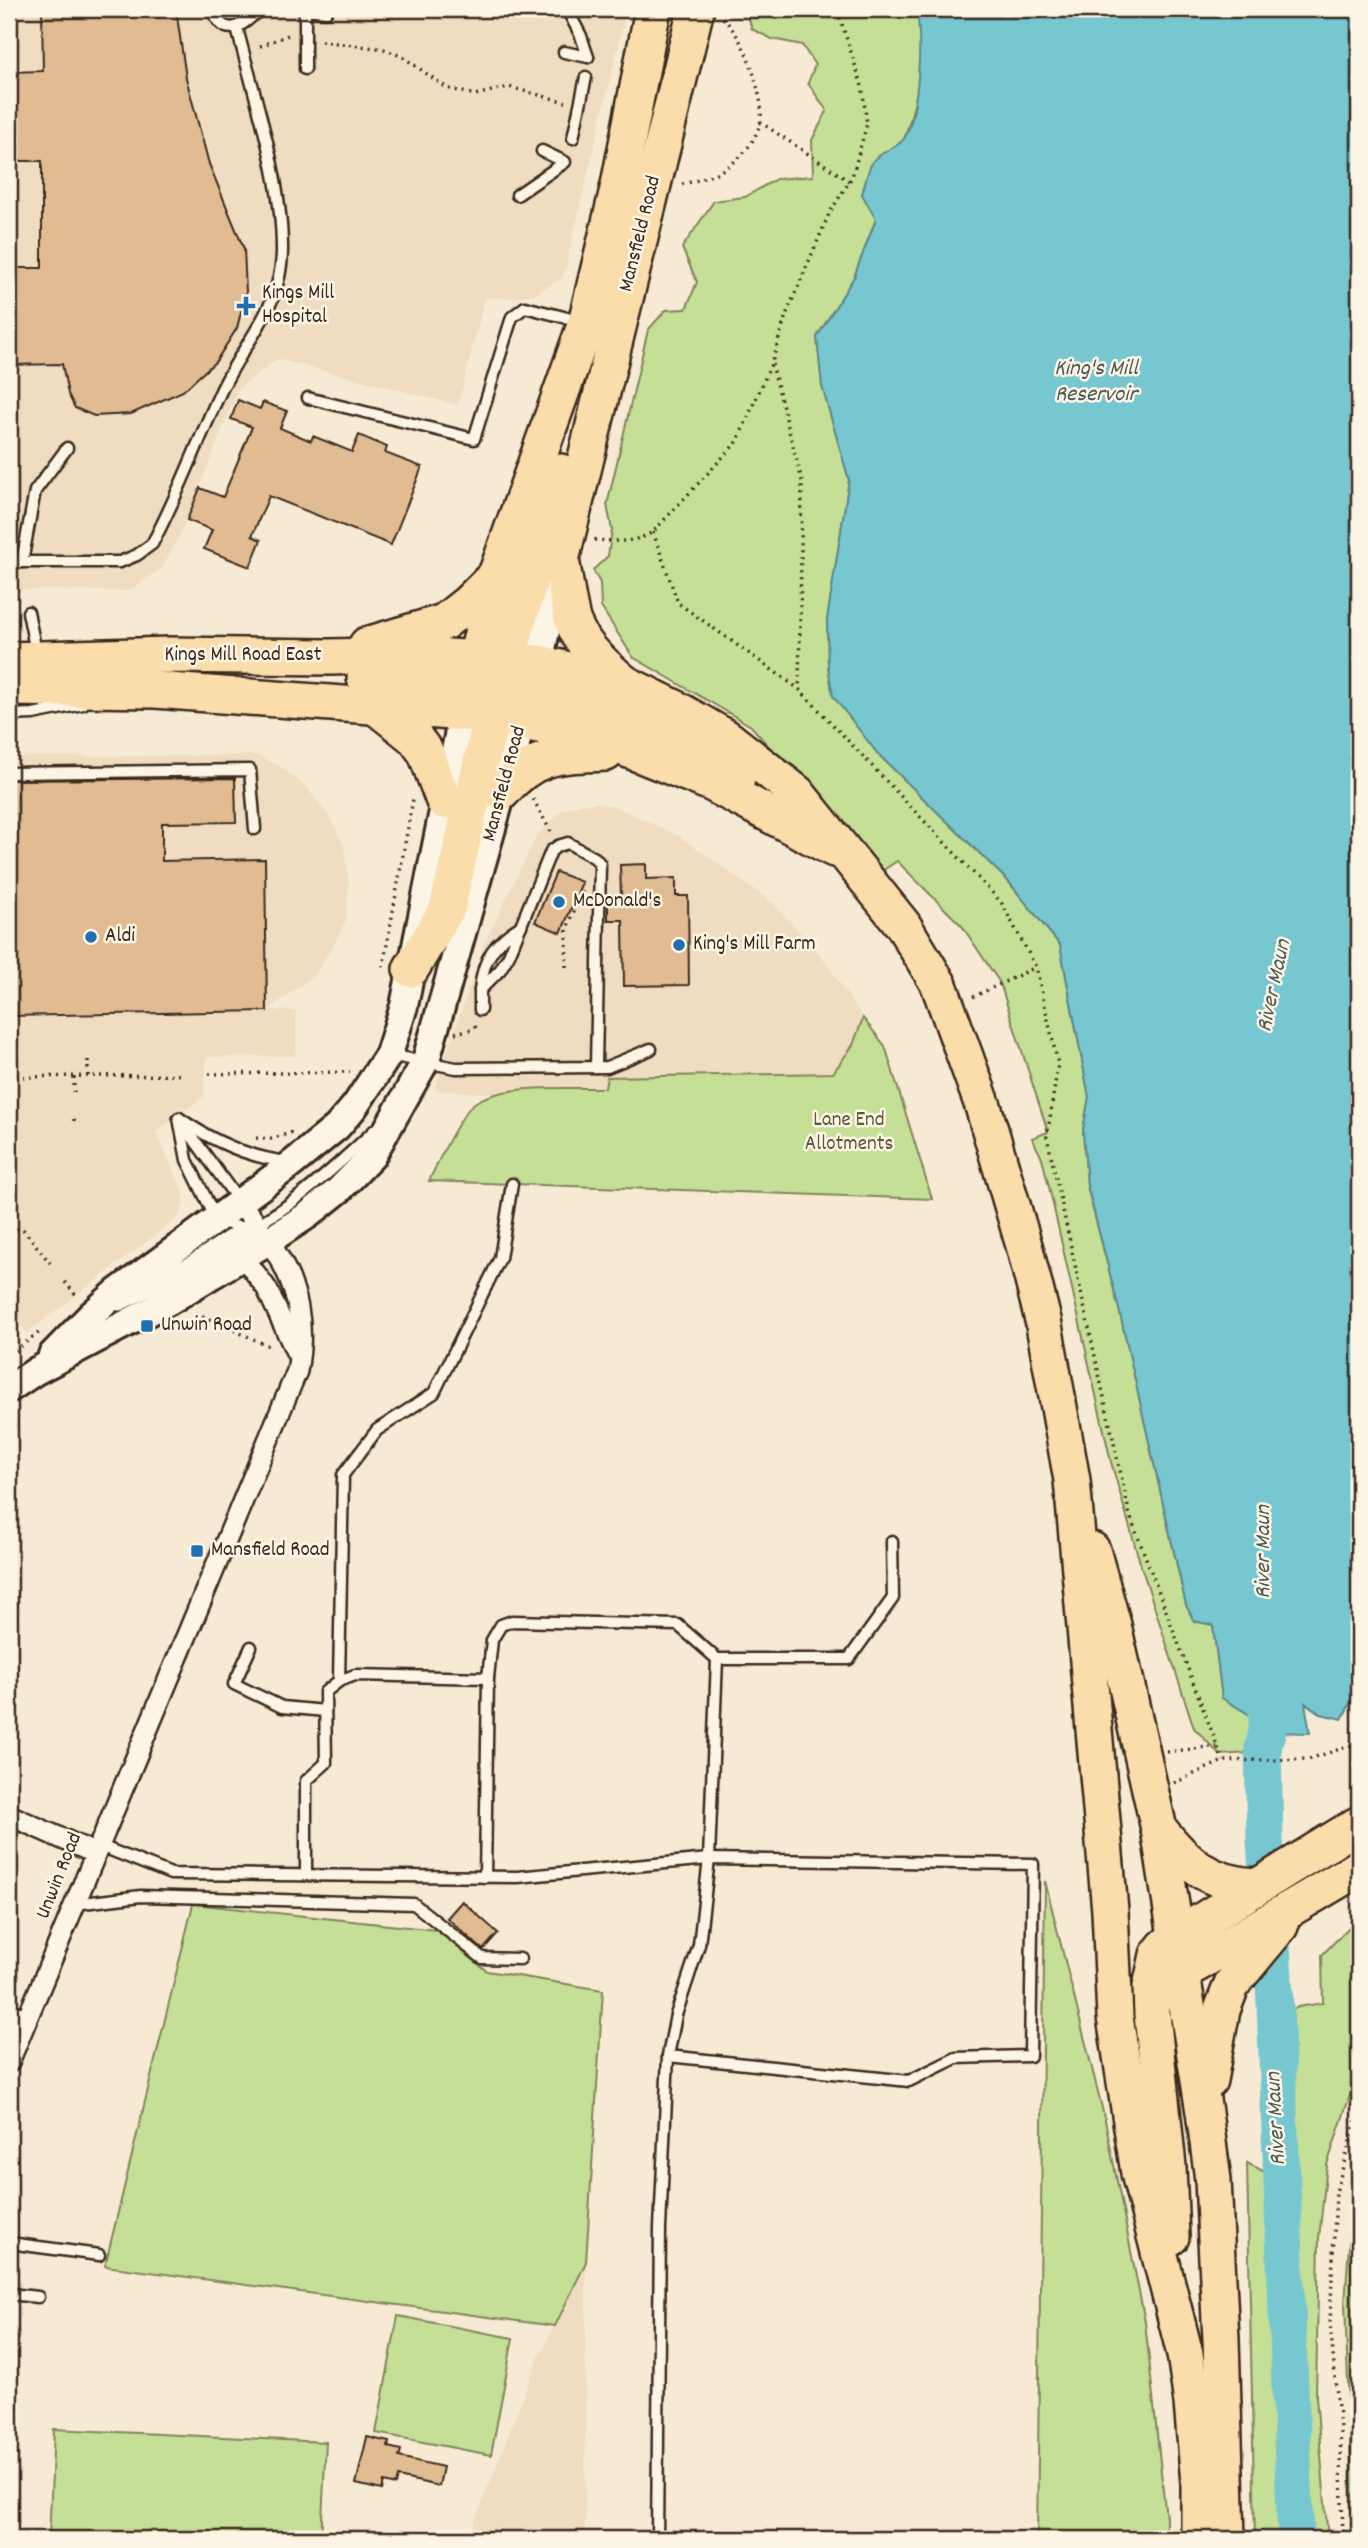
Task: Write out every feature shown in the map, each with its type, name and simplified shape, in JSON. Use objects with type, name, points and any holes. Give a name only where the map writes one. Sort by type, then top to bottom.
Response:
[{"type":"highway","name":"Mansfield Road","points":[[561,559],[599,405],[602,328],[612,219],[653,9]]},
{"type":"highway","name":"Mansfield Road","points":[[500,689],[496,575],[602,328],[709,13]]},
{"type":"highway","points":[[397,970],[447,909],[500,689],[558,478],[599,405]]},
{"type":"highway","points":[[561,559],[572,620],[594,656],[624,683],[673,707],[737,746],[797,793],[903,925],[939,985],[983,1106],[1043,1320],[1072,1480],[1110,1911],[1115,2017],[1139,2173],[1174,2307],[1192,2403],[1199,2483],[1199,2539]]},
{"type":"highway","points":[[330,657],[444,622],[496,575]]},
{"type":"highway","points":[[169,655],[228,674],[398,678],[500,689],[630,721],[685,744],[727,768],[773,817]]},
{"type":"highway","name":"Kings Mill Road East","points":[[23,659],[169,655],[417,655],[500,689]]},
{"type":"highway","points":[[500,689],[624,683]]},
{"type":"highway","name":"Kings Mill Road East","points":[[9,688],[155,690],[374,705],[500,689]]},
{"type":"highway","points":[[500,689],[613,744],[711,783],[844,854]]},
{"type":"highway","points":[[374,705],[415,738],[426,753],[429,794]]},
{"type":"highway","points":[[517,793],[521,773],[556,755],[634,752]]},
{"type":"highway","points":[[1072,1480],[1113,1625],[1159,1829],[1171,1956],[1204,2112],[1213,2180],[1227,2539]]},
{"type":"highway","points":[[1174,2307],[1168,2166],[1151,1987],[1171,1956],[1245,1889],[1359,1824]]},
{"type":"highway","points":[[1159,1829],[1175,1850],[1198,1870],[1245,1889]]},
{"type":"highway","points":[[1110,1911],[1118,1930],[1133,1950],[1171,1956],[1195,1965],[1243,1952],[1299,1903],[1359,1868]]},
{"type":"highway","points":[[1204,2112],[1214,2043],[1222,2010],[1243,1952]]},
{"type":"main road","name":"Mansfield Road","points":[[9,1389],[36,1371],[169,1301],[230,1238],[239,1201],[293,1163],[337,1126],[349,1113],[389,1054],[404,1006],[397,970],[429,794],[500,689],[561,559]]},
{"type":"main road","name":"Mansfield Road","points":[[36,1371],[86,1308],[230,1238],[264,1232],[308,1215],[339,1190],[372,1156],[426,1060],[517,793],[500,689]]},
{"type":"street","name":"Unwin Road","points":[[9,2062],[17,2016],[74,1904],[291,1384],[299,1359],[300,1316],[293,1281],[264,1232],[239,1201]]},
{"type":"street","points":[[230,1238],[267,1289],[299,1359]]},
{"type":"street","points":[[9,1815],[96,1849]]},
{"type":"lane","points":[[212,9],[217,20],[229,29],[237,28],[261,9]]},
{"type":"lane","points":[[305,69],[303,9],[327,11]]},
{"type":"lane","points":[[564,52],[588,57],[582,36],[567,9]]},
{"type":"lane","points":[[9,562],[120,562],[137,555],[152,544],[222,389],[256,334],[277,291],[282,248],[274,173],[237,28]]},
{"type":"lane","points":[[573,138],[586,77]]},
{"type":"lane","points":[[517,195],[565,162],[542,151]]},
{"type":"lane","points":[[308,398],[474,439],[512,317],[524,306],[602,328]]},
{"type":"lane","points":[[22,562],[35,491],[67,448]]},
{"type":"lane","points":[[23,659],[28,612]]},
{"type":"lane","points":[[101,701],[155,690]]},
{"type":"lane","points":[[9,715],[33,714],[87,703]]},
{"type":"lane","points":[[9,773],[250,770],[255,829]]},
{"type":"lane","points":[[480,990],[500,970],[509,955],[551,851],[568,843],[595,858],[600,864],[596,1067]]},
{"type":"lane","points":[[480,1010],[481,972],[499,940],[521,926]]},
{"type":"lane","points":[[389,1054],[456,1068],[607,1067],[651,1049]]},
{"type":"lane","points":[[179,1118],[200,1133],[232,1149],[269,1160],[293,1163]]},
{"type":"lane","points":[[179,1118],[239,1201]]},
{"type":"lane","points":[[179,1118],[187,1160],[230,1238],[242,1227],[264,1232]]},
{"type":"lane","points":[[339,1681],[343,1475],[377,1430],[435,1393],[500,1258],[512,1184]]},
{"type":"lane","points":[[485,1877],[488,1678],[492,1640],[502,1625],[512,1621],[678,1625],[717,1659],[849,1659],[893,1598],[892,1541]]},
{"type":"lane","points":[[251,1647],[233,1684],[282,1707],[325,1711]]},
{"type":"lane","points":[[657,2539],[660,2228],[667,2056],[676,2015],[699,1945],[709,1859],[717,1659]]},
{"type":"lane","points":[[306,1875],[306,1781],[326,1763],[325,1692],[339,1681],[355,1675],[488,1678]]},
{"type":"lane","points":[[96,1849],[171,1874],[517,1877],[709,1859],[1033,1864],[1030,2056],[956,2058],[909,2081],[667,2056]]},
{"type":"lane","points":[[74,1904],[141,1896],[414,1904],[482,1958],[520,1959]]},
{"type":"lane","points":[[9,2243],[99,2255]]},
{"type":"lane","points":[[9,2294],[38,2297]]},
{"type":"path","points":[[597,541],[638,540],[653,532],[737,442],[772,362],[786,314],[818,239],[829,214],[849,182],[866,124],[862,86],[837,9]]},
{"type":"path","points":[[679,184],[703,180],[725,170],[747,148],[760,122],[760,97],[749,59],[729,24],[709,13]]},
{"type":"path","points":[[260,46],[295,33]]},
{"type":"path","points":[[321,41],[384,49],[403,57],[447,88],[475,95],[509,88],[566,102]]},
{"type":"path","points":[[760,122],[849,182]]},
{"type":"path","points":[[772,362],[802,481],[799,689]]},
{"type":"path","points":[[517,793],[554,838]]},
{"type":"path","points":[[397,970],[383,962],[429,794]]},
{"type":"path","points":[[566,967],[567,928],[588,880]]},
{"type":"path","points":[[949,1008],[1036,967]]},
{"type":"path","points":[[450,1032],[473,1029],[479,1023]]},
{"type":"path","points":[[88,1059],[88,1076]]},
{"type":"path","points":[[209,1074],[355,1072],[349,1081]]},
{"type":"path","points":[[9,1077],[183,1075]]},
{"type":"path","points":[[74,1076],[74,1092]]},
{"type":"path","points":[[249,1137],[271,1139],[290,1134],[299,1128]]},
{"type":"path","points":[[9,1229],[23,1229],[50,1263]]},
{"type":"path","points":[[65,1282],[86,1308]]},
{"type":"path","points":[[169,1301],[299,1359]]},
{"type":"path","points":[[1150,1794],[1223,1761],[1309,1759],[1359,1743]]},
{"type":"path","points":[[1141,1754],[1217,1746]]},
{"type":"path","points":[[1343,2539],[1340,2428],[1330,2323],[1336,2192],[1359,2109]]},
{"type":"shaded area","name":"Kings Mill Hospital","points":[[9,9],[627,9],[563,278],[533,295],[485,298],[458,405],[277,359],[238,389],[187,520],[163,567],[129,591],[9,590]]},
{"type":"shaded area","points":[[257,755],[283,768],[308,789],[330,818],[344,846],[349,884],[346,920],[334,945],[315,974],[268,1010],[296,1011],[296,1056],[207,1057],[204,1096],[156,1132],[184,1194],[179,1217],[27,1333],[9,1310],[9,757]]},
{"type":"shaded area","points":[[598,803],[616,807],[679,836],[773,903],[823,958],[863,1018],[853,1045],[833,1073],[607,1077],[605,1088],[533,1088],[500,1094],[434,1090],[485,942],[537,835],[562,810],[580,804]]},
{"type":"shaded area","points":[[586,2262],[585,2539],[468,2539],[536,2363]]},
{"type":"green space","points":[[746,9],[916,9],[921,41],[920,75],[909,125],[904,140],[872,162],[862,194],[876,219],[854,277],[817,337],[822,386],[849,480],[827,620],[828,666],[833,695],[878,754],[1008,881],[1060,945],[1089,1097],[1083,1130],[1087,1186],[1119,1309],[1186,1605],[1194,1621],[1213,1625],[1222,1698],[1255,1718],[1249,1753],[1220,1755],[1194,1728],[1141,1566],[1111,1462],[1042,1158],[1032,1138],[1048,1132],[1000,983],[962,926],[897,861],[879,873],[751,726],[633,657],[601,607],[600,583],[593,570],[608,556],[612,530],[607,505],[648,330],[666,310],[686,309],[697,282],[682,248],[714,201],[745,197],[776,179],[813,176],[812,140],[827,111],[808,83],[815,65],[802,45],[772,39],[752,29]]},
{"type":"green space","name":"Lane End Allotments","points":[[863,1018],[885,1046],[932,1199],[429,1181],[463,1116],[476,1102],[489,1096],[521,1089],[605,1088],[607,1077],[833,1073],[853,1045]]},
{"type":"green space","points":[[1045,1881],[1105,2120],[1145,2322],[1166,2539],[1037,2539]]},
{"type":"green space","points":[[193,1904],[436,1930],[487,1971],[603,1990],[586,2262],[555,2326],[105,2266]]},
{"type":"green space","points":[[1359,1917],[1359,2068],[1327,2165],[1319,2238],[1316,2397],[1328,2539],[1255,2539],[1247,2163],[1273,2176],[1263,2025],[1298,2007],[1323,2003],[1322,1955]]},
{"type":"green space","points":[[1359,2190],[1359,2539],[1354,2539],[1345,2304],[1351,2214]]},
{"type":"green space","points":[[398,2316],[513,2338],[491,2455],[376,2433]]},
{"type":"green space","points":[[54,2429],[326,2442],[321,2539],[49,2539]]},
{"type":"water","name":"King's Mill Reservoir","points":[[916,9],[1359,9],[1359,1687],[1342,1719],[1321,1714],[1305,1703],[1310,1733],[1267,1732],[1255,1718],[1222,1698],[1213,1625],[1194,1621],[1186,1605],[1119,1309],[1087,1185],[1083,1130],[1089,1097],[1060,945],[1008,881],[878,754],[833,696],[828,666],[827,620],[849,480],[822,386],[817,337],[854,277],[876,219],[862,194],[870,166],[878,156],[902,141],[908,131],[918,77],[919,37]]},
{"type":"building","points":[[42,9],[176,9],[186,78],[209,164],[244,249],[246,292],[237,328],[216,361],[183,391],[131,414],[94,416],[75,408],[68,394],[62,364],[9,365],[9,268],[42,268],[42,161],[9,161],[9,72],[43,71]]},
{"type":"building","points":[[238,400],[260,409],[263,402],[287,411],[280,428],[311,441],[313,436],[352,452],[359,435],[387,447],[385,453],[422,467],[391,545],[269,496],[252,536],[261,540],[250,567],[204,549],[212,530],[187,520],[200,488],[223,497],[252,427],[231,419]]},
{"type":"building","name":"Aldi","points":[[235,778],[236,822],[162,823],[162,861],[265,859],[267,1011],[9,1016],[9,780]]},
{"type":"building","points":[[646,864],[646,879],[676,878],[676,896],[688,896],[689,985],[624,986],[623,920],[608,920],[608,895],[621,895],[620,865]]},
{"type":"building","name":"McDonald's","points":[[556,872],[582,882],[561,933],[535,922]]},
{"type":"building","points":[[462,1901],[498,1933],[483,1950],[447,1918]]},
{"type":"building","points":[[367,2437],[389,2442],[388,2447],[401,2450],[399,2457],[443,2467],[439,2486],[398,2477],[396,2485],[384,2482],[382,2490],[356,2484]]},
{"type":"waterway","name":"River Maun","points":[[1267,1681],[1267,1732],[1263,1748],[1265,1840],[1274,1979],[1296,2539]]},
{"type":"waterway","points":[[1359,2240],[1355,2258],[1359,2528]]},
{"type":"place","name":"Kings Mill Hospital","points":[[246,306]]},
{"type":"place","name":"McDonald's","points":[[559,902]]},
{"type":"place","name":"Aldi","points":[[91,937]]},
{"type":"place","name":"King's Mill Farm","points":[[679,945]]},
{"type":"place","name":"Unwin Road","points":[[147,1326]]},
{"type":"place","name":"Mansfield Road","points":[[197,1551]]}]
